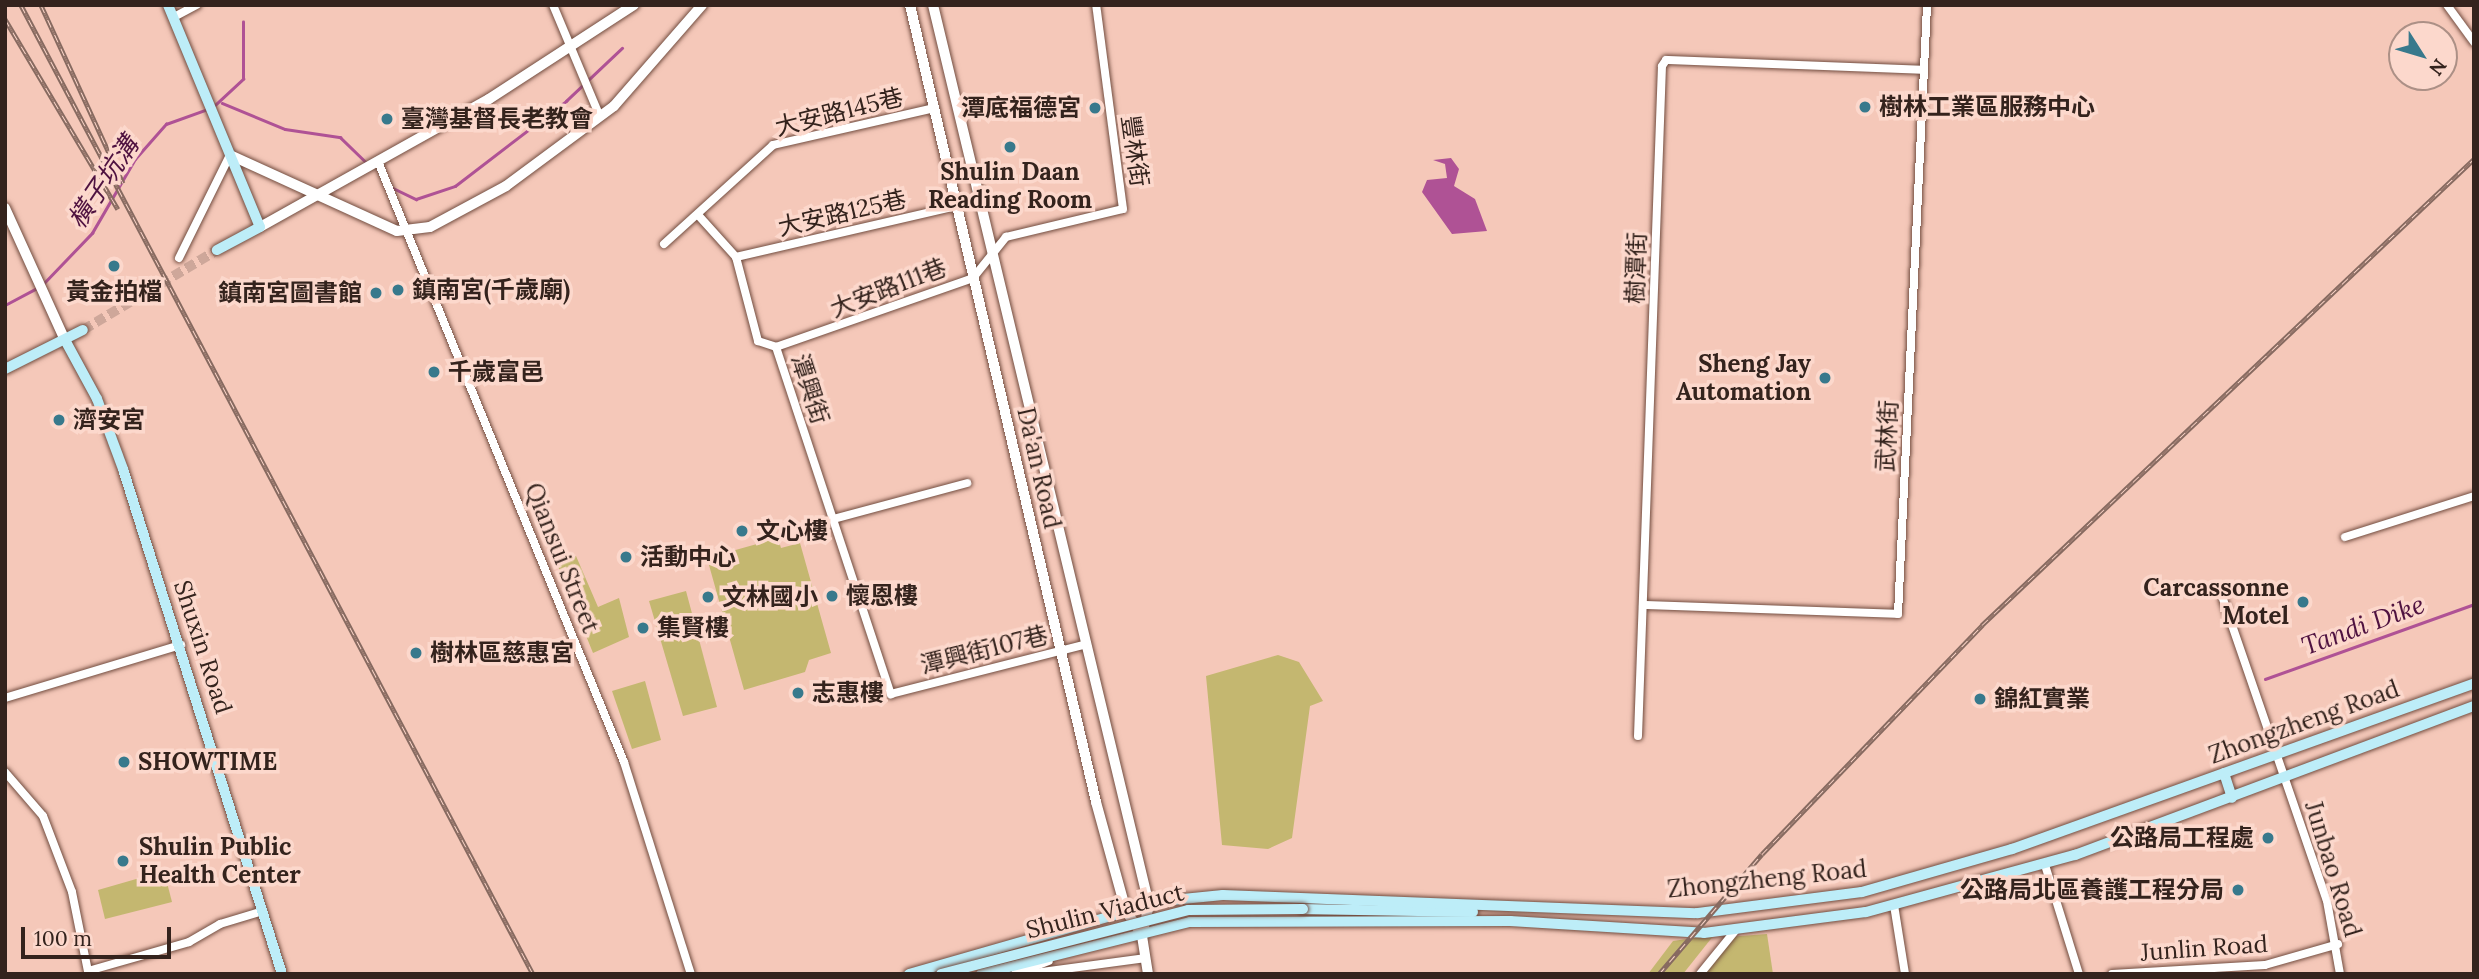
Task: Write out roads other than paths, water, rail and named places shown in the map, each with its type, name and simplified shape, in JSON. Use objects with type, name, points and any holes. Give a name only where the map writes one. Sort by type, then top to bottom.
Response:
[{"type":"main road","points":[[168,5],[213,104],[230,155],[260,227],[217,250]]},
{"type":"main road","points":[[5,369],[83,330]]},
{"type":"main road","name":"Shuxin Road","points":[[65,340],[97,399],[181,645],[282,974]]},
{"type":"main road","name":"Zhongzheng Road","points":[[1078,951],[1190,922],[1698,913],[1862,892],[1958,866],[2474,684]]},
{"type":"main road","name":"Zhongzheng Road","points":[[1037,935],[1149,905],[1254,893],[1685,933],[1756,929],[1894,905],[2045,864],[2474,706]]},
{"type":"main road","points":[[2224,773],[2232,797]]},
{"type":"main road","points":[[1754,906],[1756,929]]},
{"type":"main road","name":"Shulin Viaduct","points":[[941,974],[1188,910],[1303,909],[1511,916]]},
{"type":"main road","name":"Shulin Viaduct","points":[[909,974],[1037,935]]},
{"type":"main road","name":"Shulin Viaduct","points":[[981,974],[1078,951]]},
{"type":"street","points":[[174,17],[197,5]]},
{"type":"street","points":[[552,5],[600,117]]},
{"type":"street","points":[[260,227],[373,167],[569,49],[634,5]]},
{"type":"street","points":[[179,258],[230,155],[322,194],[397,232],[411,231],[454,218],[506,186],[600,117],[647,75],[702,5]]},
{"type":"street","name":"Da'an Road","points":[[910,5],[1060,650],[1125,911],[1142,936]]},
{"type":"street","name":"Da'an Road","points":[[933,5],[994,245],[1149,905],[1142,936],[1148,974]]},
{"type":"street","name":"豐林街","points":[[994,245],[1123,209],[1096,5]]},
{"type":"street","name":"武林街","points":[[1643,605],[1898,614],[1927,5]]},
{"type":"street","points":[[2447,5],[2474,42]]},
{"type":"street","name":"樹潭街","points":[[1638,736],[1662,66],[1667,60],[1924,70]]},
{"type":"street","name":"大安路145巷","points":[[664,244],[699,216],[773,145],[934,108]]},
{"type":"street","name":"Qiansui Street","points":[[373,167],[387,180],[411,231],[624,762],[691,974]]},
{"type":"street","name":"大安路125巷","points":[[736,257],[957,206]]},
{"type":"street","points":[[5,208],[65,340]]},
{"type":"street","name":"潭興街","points":[[699,216],[736,257],[758,341],[776,347],[891,694]]},
{"type":"street","points":[[973,278],[994,245]]},
{"type":"street","name":"大安路111巷","points":[[776,347],[973,278]]},
{"type":"street","points":[[833,519],[967,484]]},
{"type":"street","points":[[2345,537],[2474,496]]},
{"type":"street","name":"Junbao Road","points":[[2223,599],[2278,754],[2338,944],[2340,974]]},
{"type":"street","name":"潭興街107巷","points":[[891,694],[1087,644]]},
{"type":"street","points":[[5,698],[181,645]]},
{"type":"street","points":[[5,772],[43,816],[76,911],[88,971],[189,942],[220,923],[263,911]]},
{"type":"street","points":[[2045,864],[2079,974]]},
{"type":"street","points":[[1894,905],[1905,974]]},
{"type":"street","points":[[1700,974],[1735,930]]},
{"type":"street","name":"Junlin Road","points":[[2112,974],[2265,965],[2338,944]]},
{"type":"street","points":[[1016,974],[1078,951]]},
{"type":"street","points":[[1027,974],[1146,958]]},
{"type":"waterway","points":[[214,106],[243,79],[243,22]]},
{"type":"waterway","points":[[391,187],[416,199],[455,186],[566,101],[622,48]]},
{"type":"waterway","points":[[222,103],[285,129],[340,137],[367,163]]},
{"type":"waterway","name":"橫子坑溝","points":[[43,284],[92,233],[135,159],[166,124],[208,109]]},
{"type":"waterway","name":"橫子坑溝","points":[[5,305],[37,288]]},
{"type":"waterway","name":"Tandi Dike","points":[[2265,679],[2474,604]]},
{"type":"tunnel","points":[[83,330],[217,250]]},
{"type":"railway","points":[[21,5],[533,974]]},
{"type":"railway","points":[[41,5],[123,183]]},
{"type":"railway","points":[[5,19],[118,209]]},
{"type":"railway","points":[[1659,974],[1762,854],[1982,625],[2474,159]]},
{"type":"place","name":"樹林工業區服務中心","points":[[1865,107]]},
{"type":"place","name":"潭底福德宮","points":[[1095,108]]},
{"type":"place","name":"臺灣基督長老教會","points":[[387,119]]},
{"type":"place","name":"Shulin Daan Reading Room","points":[[1010,147]]},
{"type":"place","name":"黃金拍檔","points":[[114,266]]},
{"type":"place","name":"鎮南宮(千歲廟)","points":[[398,290]]},
{"type":"place","name":"鎮南宮圖書館","points":[[376,293]]},
{"type":"place","name":"千歲富邑","points":[[434,372]]},
{"type":"place","name":"Sheng Jay Automation","points":[[1825,378]]},
{"type":"place","name":"濟安宮","points":[[59,420]]},
{"type":"place","name":"文心樓","points":[[742,531]]},
{"type":"place","name":"活動中心","points":[[626,557]]},
{"type":"place","name":"懷恩樓","points":[[832,596]]},
{"type":"place","name":"文林國小","points":[[708,597]]},
{"type":"place","name":"Carcassonne Motel","points":[[2303,602]]},
{"type":"place","name":"集賢樓","points":[[643,628]]},
{"type":"place","name":"樹林區慈惠宮","points":[[416,653]]},
{"type":"place","name":"志惠樓","points":[[798,693]]},
{"type":"place","name":"錦紅實業","points":[[1980,699]]},
{"type":"place","name":"SHOWTIME","points":[[124,762]]},
{"type":"place","name":"公路局工程處","points":[[2268,838]]},
{"type":"place","name":"Shulin Public Health Center","points":[[123,861]]},
{"type":"place","name":"公路局北區養護工程分局","points":[[2238,890]]}]
